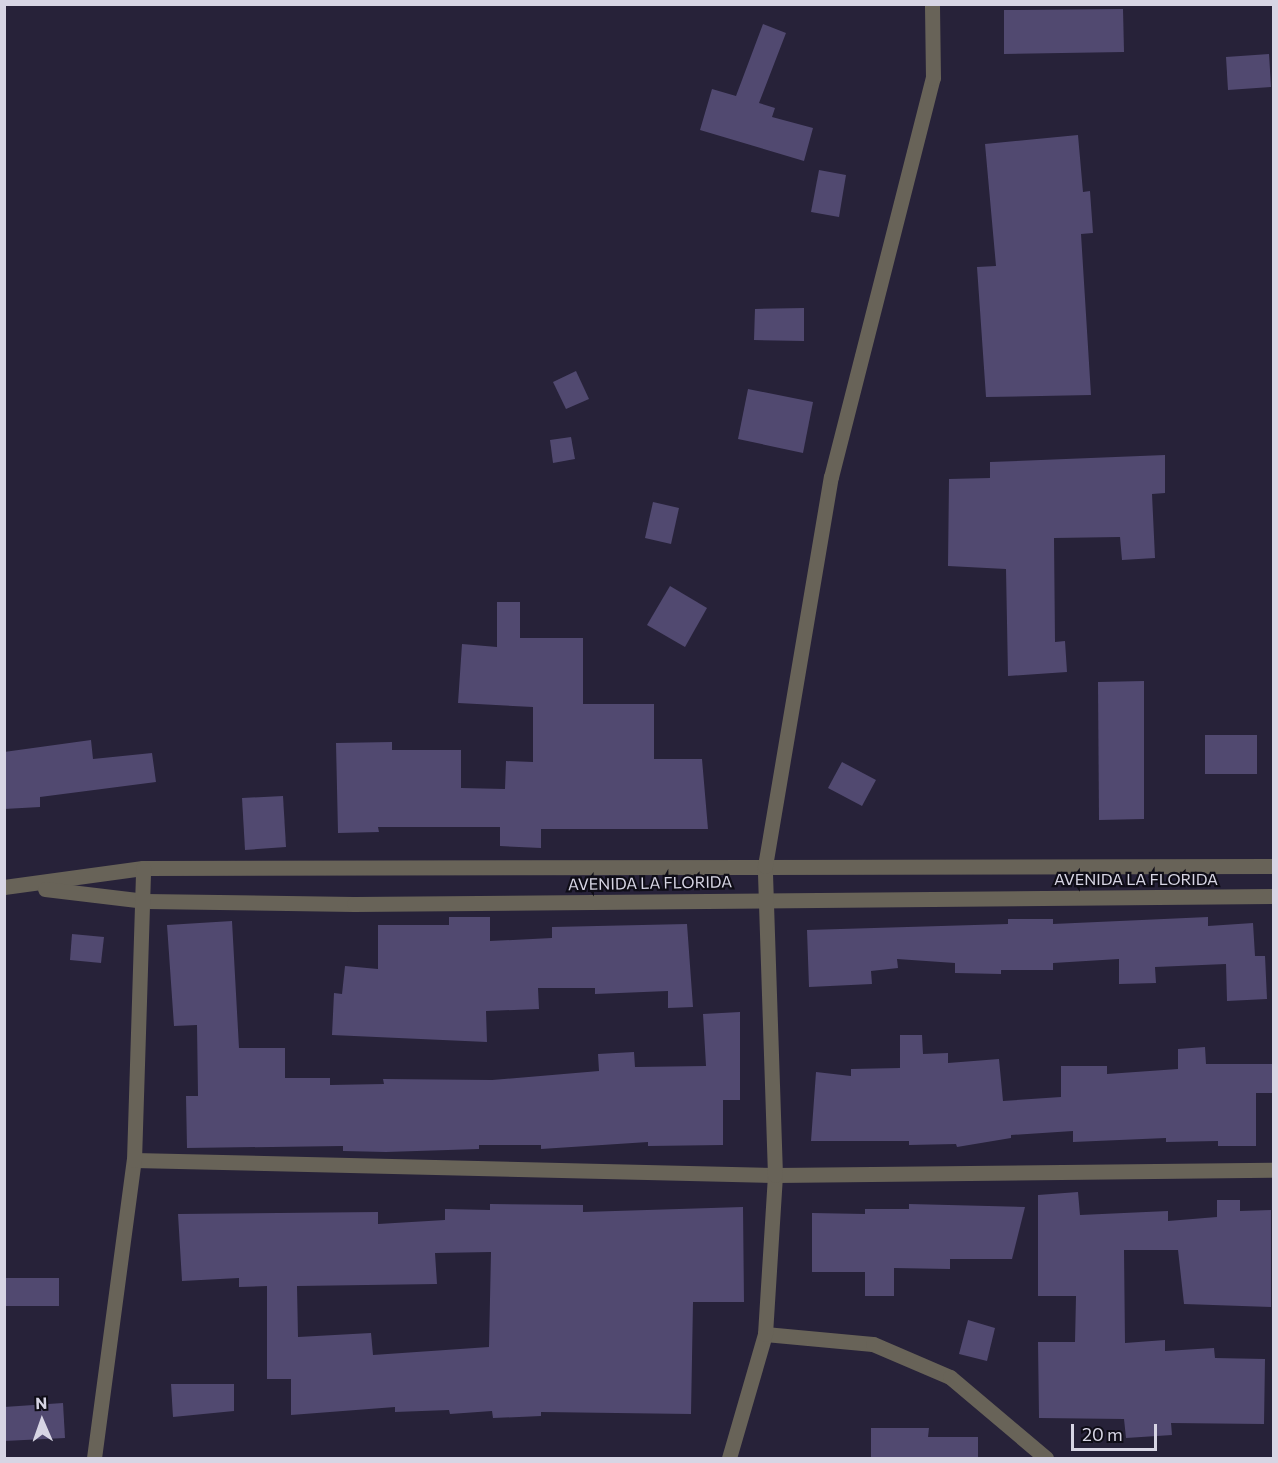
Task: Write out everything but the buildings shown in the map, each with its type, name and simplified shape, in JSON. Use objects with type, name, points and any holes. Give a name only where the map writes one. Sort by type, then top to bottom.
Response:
[{"type":"street","points":[[729,1458],[765,1334],[775,1175],[769,899],[765,866],[831,477],[933,78],[932,4]]},
{"type":"street","points":[[4,887],[27,886],[143,868],[1274,866]]},
{"type":"street","points":[[94,1458],[134,1160],[145,901],[143,868]]},
{"type":"street","name":"AVENIDA LA FLORIDA","points":[[27,886],[145,901],[354,904],[1274,896]]},
{"type":"street","points":[[134,1160],[775,1175],[1274,1170]]},
{"type":"street","points":[[765,1334],[873,1344],[950,1377],[1046,1458]]}]
